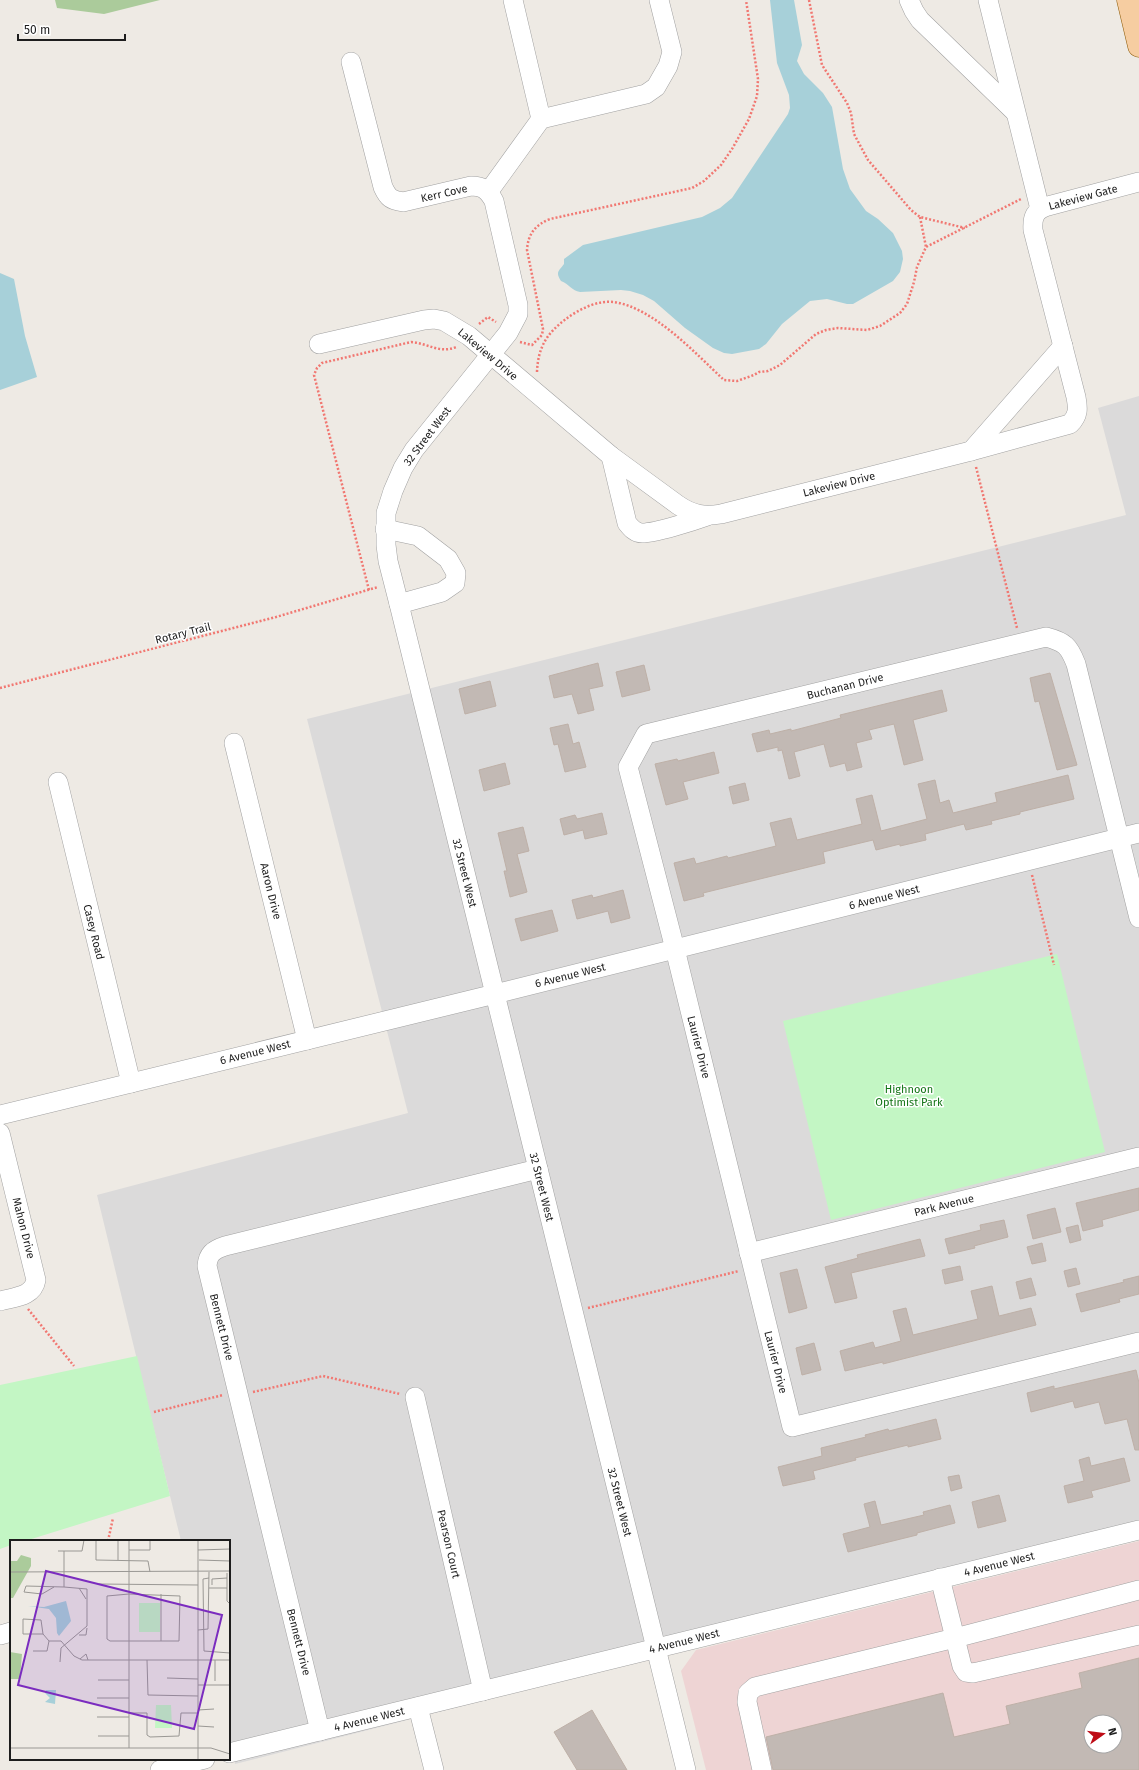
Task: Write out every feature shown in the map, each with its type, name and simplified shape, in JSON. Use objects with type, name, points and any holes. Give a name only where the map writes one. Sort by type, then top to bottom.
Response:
[{"type":"main road","points":[[1128,0],[1139,46]]},
{"type":"street","points":[[512,0],[542,119]]},
{"type":"street","points":[[491,355],[515,323],[518,314],[518,305],[494,201],[489,191],[542,119],[646,94],[656,87],[668,66],[672,52],[659,0]]},
{"type":"street","points":[[909,0],[920,20],[1015,112]]},
{"type":"street","name":"Lakeview Drive","points":[[611,456],[627,523],[633,530],[641,533],[651,532],[707,516],[721,514],[1060,428],[1070,424],[1076,418],[1078,408],[1076,397],[1033,230],[1036,207],[988,0]]},
{"type":"street","name":"Kerr Cove","points":[[351,62],[383,186],[390,198],[403,202],[471,186],[480,186],[489,191]]},
{"type":"street","name":"Lakeview Gate","points":[[1036,207],[1139,182]]},
{"type":"street","name":"Lakeview Drive","points":[[319,344],[424,320],[434,319],[444,321],[457,327],[611,456],[678,506],[689,512],[707,516]]},
{"type":"street","points":[[971,451],[1063,346]]},
{"type":"street","name":"32 Street West","points":[[491,355],[424,436],[406,462],[393,491],[386,513],[385,529],[388,561],[686,1770]]},
{"type":"street","points":[[385,529],[418,536],[448,559],[456,573],[455,583],[442,592],[398,604]]},
{"type":"street","name":"Buchanan Drive","points":[[675,949],[628,767],[646,734],[1046,637],[1060,640],[1070,649],[1076,664],[1120,838]]},
{"type":"street","name":"Aaron Drive","points":[[234,743],[307,1040]]},
{"type":"street","name":"Casey Road","points":[[58,782],[131,1083]]},
{"type":"street","name":"6 Avenue West","points":[[0,1115],[495,994],[1139,833]]},
{"type":"street","points":[[1120,838],[1139,918]]},
{"type":"street","name":"Laurier Drive","points":[[675,949],[792,1427],[1139,1342]]},
{"type":"street","name":"Mahon Drive","points":[[0,1133],[35,1274],[34,1288],[28,1293],[8,1298]]},
{"type":"street","name":"Park Avenue","points":[[751,1260],[1139,1157]]},
{"type":"street","name":"Bennett Drive","points":[[320,1731],[207,1266],[208,1257],[216,1249],[538,1169]]},
{"type":"street","name":"Pearson Court","points":[[415,1397],[483,1691]]},
{"type":"street","name":"4 Avenue West","points":[[230,1753],[1139,1530]]},
{"type":"street","points":[[940,1578],[962,1666],[966,1672],[973,1673],[1139,1634]]},
{"type":"street","points":[[762,1770],[747,1702],[748,1693],[755,1687],[955,1638],[1139,1590]]},
{"type":"street","points":[[0,1635],[10,1632]]},
{"type":"street","points":[[418,1706],[434,1770]]},
{"type":"street","points":[[157,1760],[160,1770],[195,1764]]},
{"type":"path","points":[[808,0],[822,65],[847,103],[851,113],[854,134],[868,160],[911,210],[920,217],[966,228]]},
{"type":"path","points":[[926,247],[966,228],[1036,207]]},
{"type":"path","points":[[536,394],[537,364],[542,344],[557,326],[567,318],[596,303],[612,302],[625,305],[649,316],[664,326],[724,380],[737,381],[760,372],[768,371],[780,365],[816,334],[838,328],[867,330],[880,326],[900,313],[907,304],[917,267],[926,247],[920,217]]},
{"type":"path","points":[[971,451],[1021,643]]},
{"type":"path","name":"Rotary Trail","points":[[0,688],[276,617],[369,590]]},
{"type":"path","points":[[1029,861],[1054,965]]},
{"type":"path","points":[[573,1312],[751,1260]]},
{"type":"path","points":[[8,1298],[74,1366]]},
{"type":"path","points":[[154,1412],[226,1395],[253,1392],[323,1376],[415,1397]]},
{"type":"path","points":[[108,1540],[113,1518]]},
{"type":"shaded area","points":[[1139,396],[1139,1533],[235,1764],[230,1742],[230,1540],[181,1540],[97,1195],[408,1113],[307,719],[1126,515],[1098,408]]},
{"type":"shaded area","points":[[1139,1541],[1139,1770],[706,1770],[681,1671],[696,1650]]},
{"type":"green space","points":[[55,0],[160,0],[104,14],[57,8]]},
{"type":"green space","name":"Highnoon Optimist Park","points":[[1057,954],[1105,1152],[831,1220],[783,1021]]},
{"type":"green space","points":[[137,1356],[170,1496],[28,1540],[10,1540],[10,1545],[0,1549],[0,1385]]},
{"type":"water","points":[[770,0],[794,0],[802,45],[797,61],[804,74],[823,93],[832,107],[843,169],[850,189],[866,211],[878,219],[893,233],[902,251],[903,259],[900,272],[893,281],[853,304],[827,299],[810,301],[782,324],[766,344],[759,349],[732,354],[724,353],[713,348],[685,328],[654,301],[643,295],[621,290],[580,292],[561,281],[558,274],[559,270],[564,264],[564,259],[583,245],[702,217],[720,208],[732,198],[788,114],[790,108],[789,95],[777,63]]},
{"type":"water","points":[[0,273],[14,279],[25,336],[37,377],[0,390]]},
{"type":"building","points":[[598,663],[603,686],[589,689],[594,710],[578,714],[572,694],[554,698],[549,676]]},
{"type":"building","points":[[644,665],[650,690],[622,697],[616,672]]},
{"type":"building","points":[[1050,673],[1077,765],[1057,770],[1039,701],[1035,702],[1030,678]]},
{"type":"building","points":[[490,681],[496,706],[465,714],[459,689]]},
{"type":"building","points":[[942,690],[947,711],[913,720],[923,760],[904,765],[894,724],[869,730],[872,739],[856,743],[862,767],[847,771],[845,763],[830,767],[824,744],[794,752],[800,776],[789,779],[782,750],[778,751],[778,747],[757,752],[752,734],[769,730],[770,734],[791,729],[791,731],[841,718],[840,715]]},
{"type":"building","points":[[568,724],[573,744],[579,742],[586,767],[565,772],[558,744],[554,745],[550,728]]},
{"type":"building","points":[[714,752],[719,773],[683,782],[688,799],[666,805],[655,764],[677,759],[678,761]]},
{"type":"building","points":[[505,763],[510,784],[484,791],[479,770]]},
{"type":"building","points":[[1068,775],[1074,799],[1020,812],[1020,814],[991,821],[992,824],[966,830],[964,824],[925,834],[926,840],[900,846],[900,844],[876,850],[873,840],[823,852],[825,863],[703,893],[704,896],[684,901],[674,863],[694,858],[696,864],[776,846],[770,823],[791,818],[797,840],[862,824],[856,799],[872,795],[881,831],[927,819],[918,784],[935,780],[940,803],[949,800],[953,813],[997,802],[995,793]]},
{"type":"building","points":[[745,783],[749,800],[733,804],[729,787]]},
{"type":"building","points":[[602,813],[607,834],[585,839],[583,830],[564,835],[560,819],[575,815],[577,819]]},
{"type":"building","points":[[523,827],[529,851],[517,854],[527,892],[510,897],[504,871],[507,871],[498,833]]},
{"type":"building","points":[[623,890],[630,918],[611,923],[608,911],[577,919],[572,900],[592,895],[593,898]]},
{"type":"building","points":[[552,910],[558,931],[521,941],[515,919]]},
{"type":"building","points":[[1139,1188],[1139,1210],[1102,1220],[1103,1226],[1083,1231],[1076,1203]]},
{"type":"building","points":[[1055,1208],[1061,1232],[1033,1239],[1027,1215]]},
{"type":"building","points":[[1004,1220],[1008,1237],[974,1246],[975,1248],[949,1254],[945,1239],[981,1230],[980,1225]]},
{"type":"building","points":[[1078,1225],[1081,1240],[1070,1243],[1066,1228]]},
{"type":"building","points":[[920,1239],[925,1256],[851,1273],[857,1298],[835,1303],[825,1267],[858,1258],[857,1255]]},
{"type":"building","points":[[1042,1243],[1046,1261],[1032,1264],[1027,1247]]},
{"type":"building","points":[[960,1266],[963,1280],[945,1284],[942,1270]]},
{"type":"building","points":[[1076,1268],[1080,1284],[1068,1287],[1064,1271]]},
{"type":"building","points":[[797,1269],[807,1308],[789,1313],[780,1273]]},
{"type":"building","points":[[1139,1276],[1139,1294],[1119,1299],[1120,1302],[1081,1312],[1076,1294],[1124,1282],[1123,1280]]},
{"type":"building","points":[[1031,1278],[1036,1295],[1020,1299],[1016,1282]]},
{"type":"building","points":[[992,1286],[999,1316],[1031,1308],[1036,1325],[883,1364],[883,1362],[845,1371],[840,1351],[873,1342],[875,1348],[901,1341],[893,1311],[906,1308],[913,1335],[978,1319],[971,1291]]},
{"type":"building","points":[[814,1343],[821,1370],[802,1375],[796,1348]]},
{"type":"building","points":[[1136,1370],[1139,1383],[1139,1450],[1135,1450],[1127,1419],[1105,1424],[1099,1402],[1075,1408],[1073,1401],[1031,1412],[1027,1393],[1054,1386],[1054,1389]]},
{"type":"building","points":[[936,1419],[941,1439],[908,1447],[908,1445],[855,1458],[856,1460],[813,1471],[815,1479],[783,1486],[778,1467],[822,1456],[821,1448],[866,1437],[865,1435],[888,1429],[889,1431]]},
{"type":"building","points":[[1089,1457],[1091,1466],[1124,1458],[1130,1481],[1091,1491],[1093,1497],[1068,1503],[1064,1486],[1084,1481],[1079,1460]]},
{"type":"building","points":[[959,1475],[962,1488],[951,1491],[948,1477]]},
{"type":"building","points":[[999,1495],[1006,1521],[978,1528],[972,1502]]},
{"type":"building","points":[[875,1501],[881,1525],[924,1515],[923,1512],[950,1505],[955,1523],[917,1533],[917,1535],[848,1552],[843,1534],[870,1527],[864,1504]]},
{"type":"building","points":[[1139,1658],[1139,1770],[773,1770],[766,1737],[943,1693],[954,1737],[1010,1724],[1006,1706],[1082,1688],[1079,1673]]},
{"type":"building","points":[[592,1710],[627,1770],[577,1770],[554,1732]]}]
